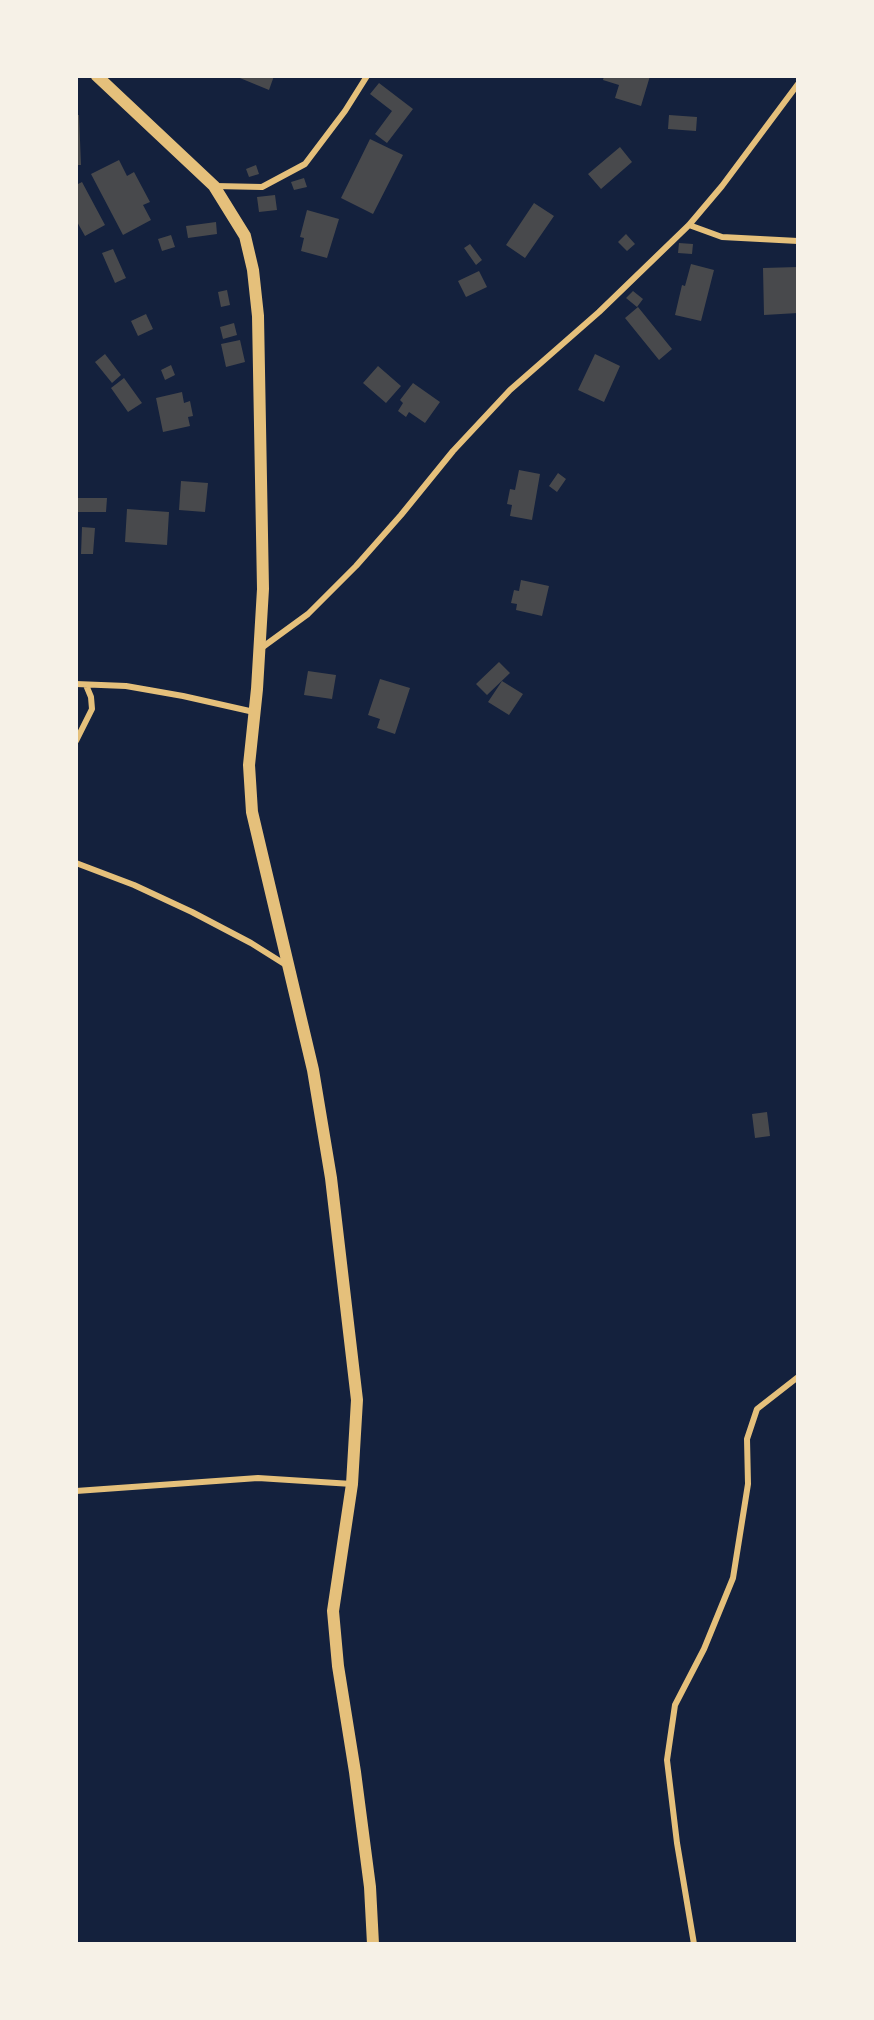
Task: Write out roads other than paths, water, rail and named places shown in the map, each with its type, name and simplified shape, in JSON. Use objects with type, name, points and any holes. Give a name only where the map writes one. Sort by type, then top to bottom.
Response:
[{"type":"main road","points":[[97,76],[214,186],[245,236],[253,270],[258,316],[263,589],[249,765],[252,812],[314,1070],[331,1178],[357,1400],[352,1484],[333,1611],[338,1666],[370,1887],[373,1944]]},
{"type":"street","points":[[214,186],[262,187],[305,164],[340,118],[367,76]]},
{"type":"street","points":[[258,650],[308,614],[356,566],[453,451],[510,390],[599,312],[689,225],[722,186],[798,84]]},
{"type":"street","points":[[689,225],[722,237],[798,241]]},
{"type":"street","points":[[76,684],[126,686],[254,712]]},
{"type":"street","points":[[76,741],[92,709],[91,697],[86,685]]},
{"type":"street","points":[[76,863],[134,885],[192,912],[251,943],[290,967]]},
{"type":"street","points":[[694,1944],[677,1843],[667,1760],[675,1705],[704,1649],[734,1578],[748,1484],[747,1439],[757,1409],[798,1377]]},
{"type":"street","points":[[76,1491],[258,1478],[352,1484]]}]
